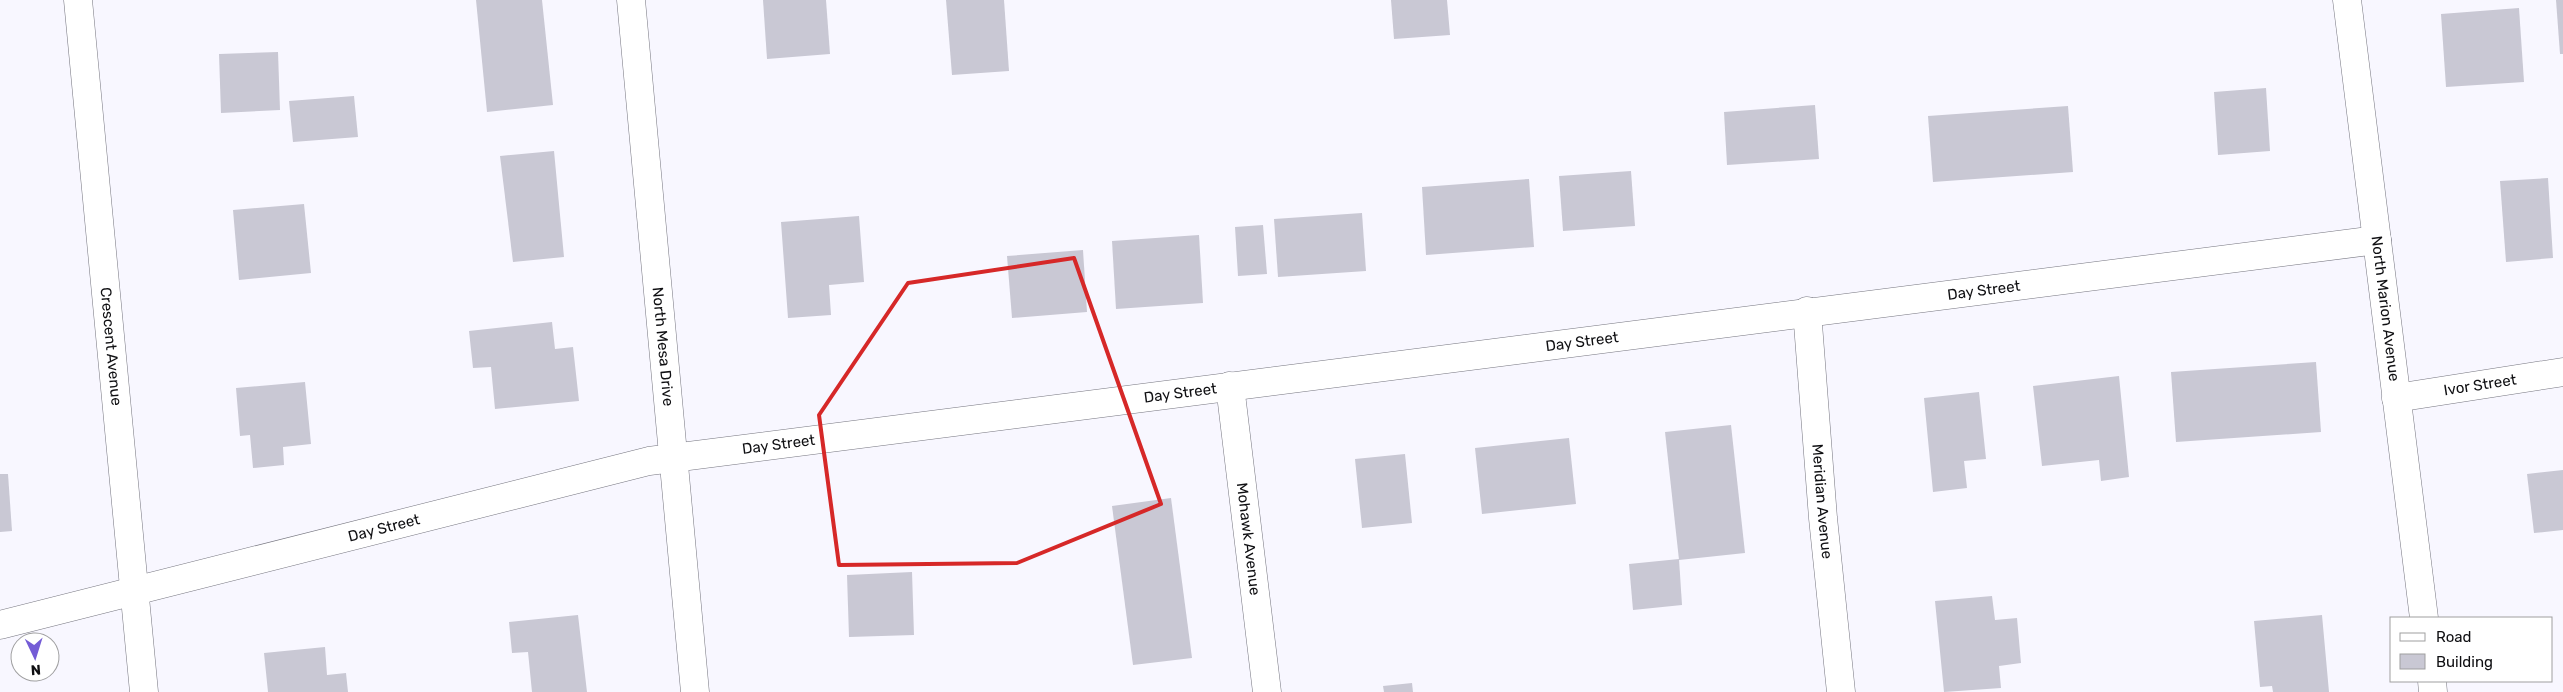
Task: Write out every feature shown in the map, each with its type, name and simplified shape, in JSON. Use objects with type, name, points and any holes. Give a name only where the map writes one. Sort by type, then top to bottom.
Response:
[{"type":"street","name":"Crescent Avenue","points":[[78,0],[144,692]]},
{"type":"street","name":"North Mesa Drive","points":[[631,0],[695,692]]},
{"type":"street","name":"North Marion Avenue","points":[[2347,0],[2424,617]]},
{"type":"street","name":"Day Street","points":[[0,625],[629,465],[673,457],[1807,311],[2377,240]]},
{"type":"street","name":"Meridian Avenue","points":[[1807,311],[1823,518],[1841,692]]},
{"type":"street","name":"Ivor Street","points":[[2396,398],[2563,372]]},
{"type":"street","name":"Mohawk Avenue","points":[[1230,386],[1267,692]]},
{"type":"highlighted area","points":[[1074,258],[1161,504],[1017,563],[839,565],[819,415],[908,283]]},
{"type":"building","points":[[476,0],[542,0],[553,105],[487,112]]},
{"type":"building","points":[[763,0],[826,0],[830,54],[767,59]]},
{"type":"building","points":[[946,0],[1004,0],[1009,71],[952,75]]},
{"type":"building","points":[[1391,0],[1447,0],[1450,35],[1394,39]]},
{"type":"building","points":[[2556,0],[2563,0],[2563,54],[2560,54]]},
{"type":"building","points":[[2519,8],[2524,82],[2446,87],[2441,14]]},
{"type":"building","points":[[278,52],[280,110],[221,113],[219,54]]},
{"type":"building","points":[[2266,88],[2270,151],[2218,155],[2214,92]]},
{"type":"building","points":[[354,96],[358,137],[293,142],[289,101]]},
{"type":"building","points":[[1815,105],[1819,159],[1727,165],[1724,112]]},
{"type":"building","points":[[2068,106],[2073,172],[1933,182],[1928,116]]},
{"type":"building","points":[[554,151],[564,257],[513,262],[500,156]]},
{"type":"building","points":[[1631,171],[1635,226],[1563,231],[1559,176]]},
{"type":"building","points":[[2548,178],[2553,258],[2506,262],[2500,181]]},
{"type":"building","points":[[1529,179],[1534,247],[1426,255],[1422,187]]},
{"type":"building","points":[[304,204],[311,273],[239,280],[233,210]]},
{"type":"building","points":[[1362,213],[1366,271],[1278,277],[1274,219]]},
{"type":"building","points":[[859,216],[864,282],[829,285],[831,315],[788,318],[781,222]]},
{"type":"building","points":[[1263,225],[1267,274],[1238,276],[1235,227]]},
{"type":"building","points":[[1199,235],[1203,303],[1116,309],[1112,241]]},
{"type":"building","points":[[1083,250],[1087,312],[1012,318],[1007,256]]},
{"type":"building","points":[[552,322],[555,349],[573,347],[579,401],[495,409],[491,367],[473,368],[469,331]]},
{"type":"building","points":[[2316,362],[2321,432],[2176,442],[2171,372]]},
{"type":"building","points":[[2119,376],[2129,477],[2101,481],[2099,460],[2042,466],[2033,386]]},
{"type":"building","points":[[305,382],[311,444],[283,447],[284,465],[253,468],[250,435],[240,436],[236,388]]},
{"type":"building","points":[[1979,392],[1986,459],[1964,461],[1967,488],[1933,492],[1924,398]]},
{"type":"building","points":[[1731,425],[1745,553],[1679,560],[1665,432]]},
{"type":"building","points":[[1569,438],[1576,504],[1482,514],[1475,448]]},
{"type":"building","points":[[1405,454],[1412,523],[1362,528],[1355,459]]},
{"type":"building","points":[[2563,470],[2563,530],[2534,533],[2527,474]]},
{"type":"building","points":[[0,474],[8,474],[12,531],[0,532]]},
{"type":"building","points":[[1171,498],[1192,658],[1133,665],[1112,506]]},
{"type":"building","points":[[1679,559],[1682,605],[1633,610],[1629,564]]},
{"type":"building","points":[[912,572],[914,635],[849,637],[847,575]]},
{"type":"building","points":[[1992,596],[1995,620],[2017,618],[2021,663],[1999,666],[2001,688],[1944,692],[1935,601]]},
{"type":"building","points":[[578,615],[587,692],[532,692],[528,652],[512,653],[509,622]]},
{"type":"building","points":[[2322,615],[2329,692],[2273,692],[2272,686],[2260,687],[2254,621]]},
{"type":"building","points":[[325,647],[327,675],[346,673],[348,692],[268,692],[264,653]]},
{"type":"building","points":[[1412,683],[1413,692],[1384,692],[1383,686]]}]
